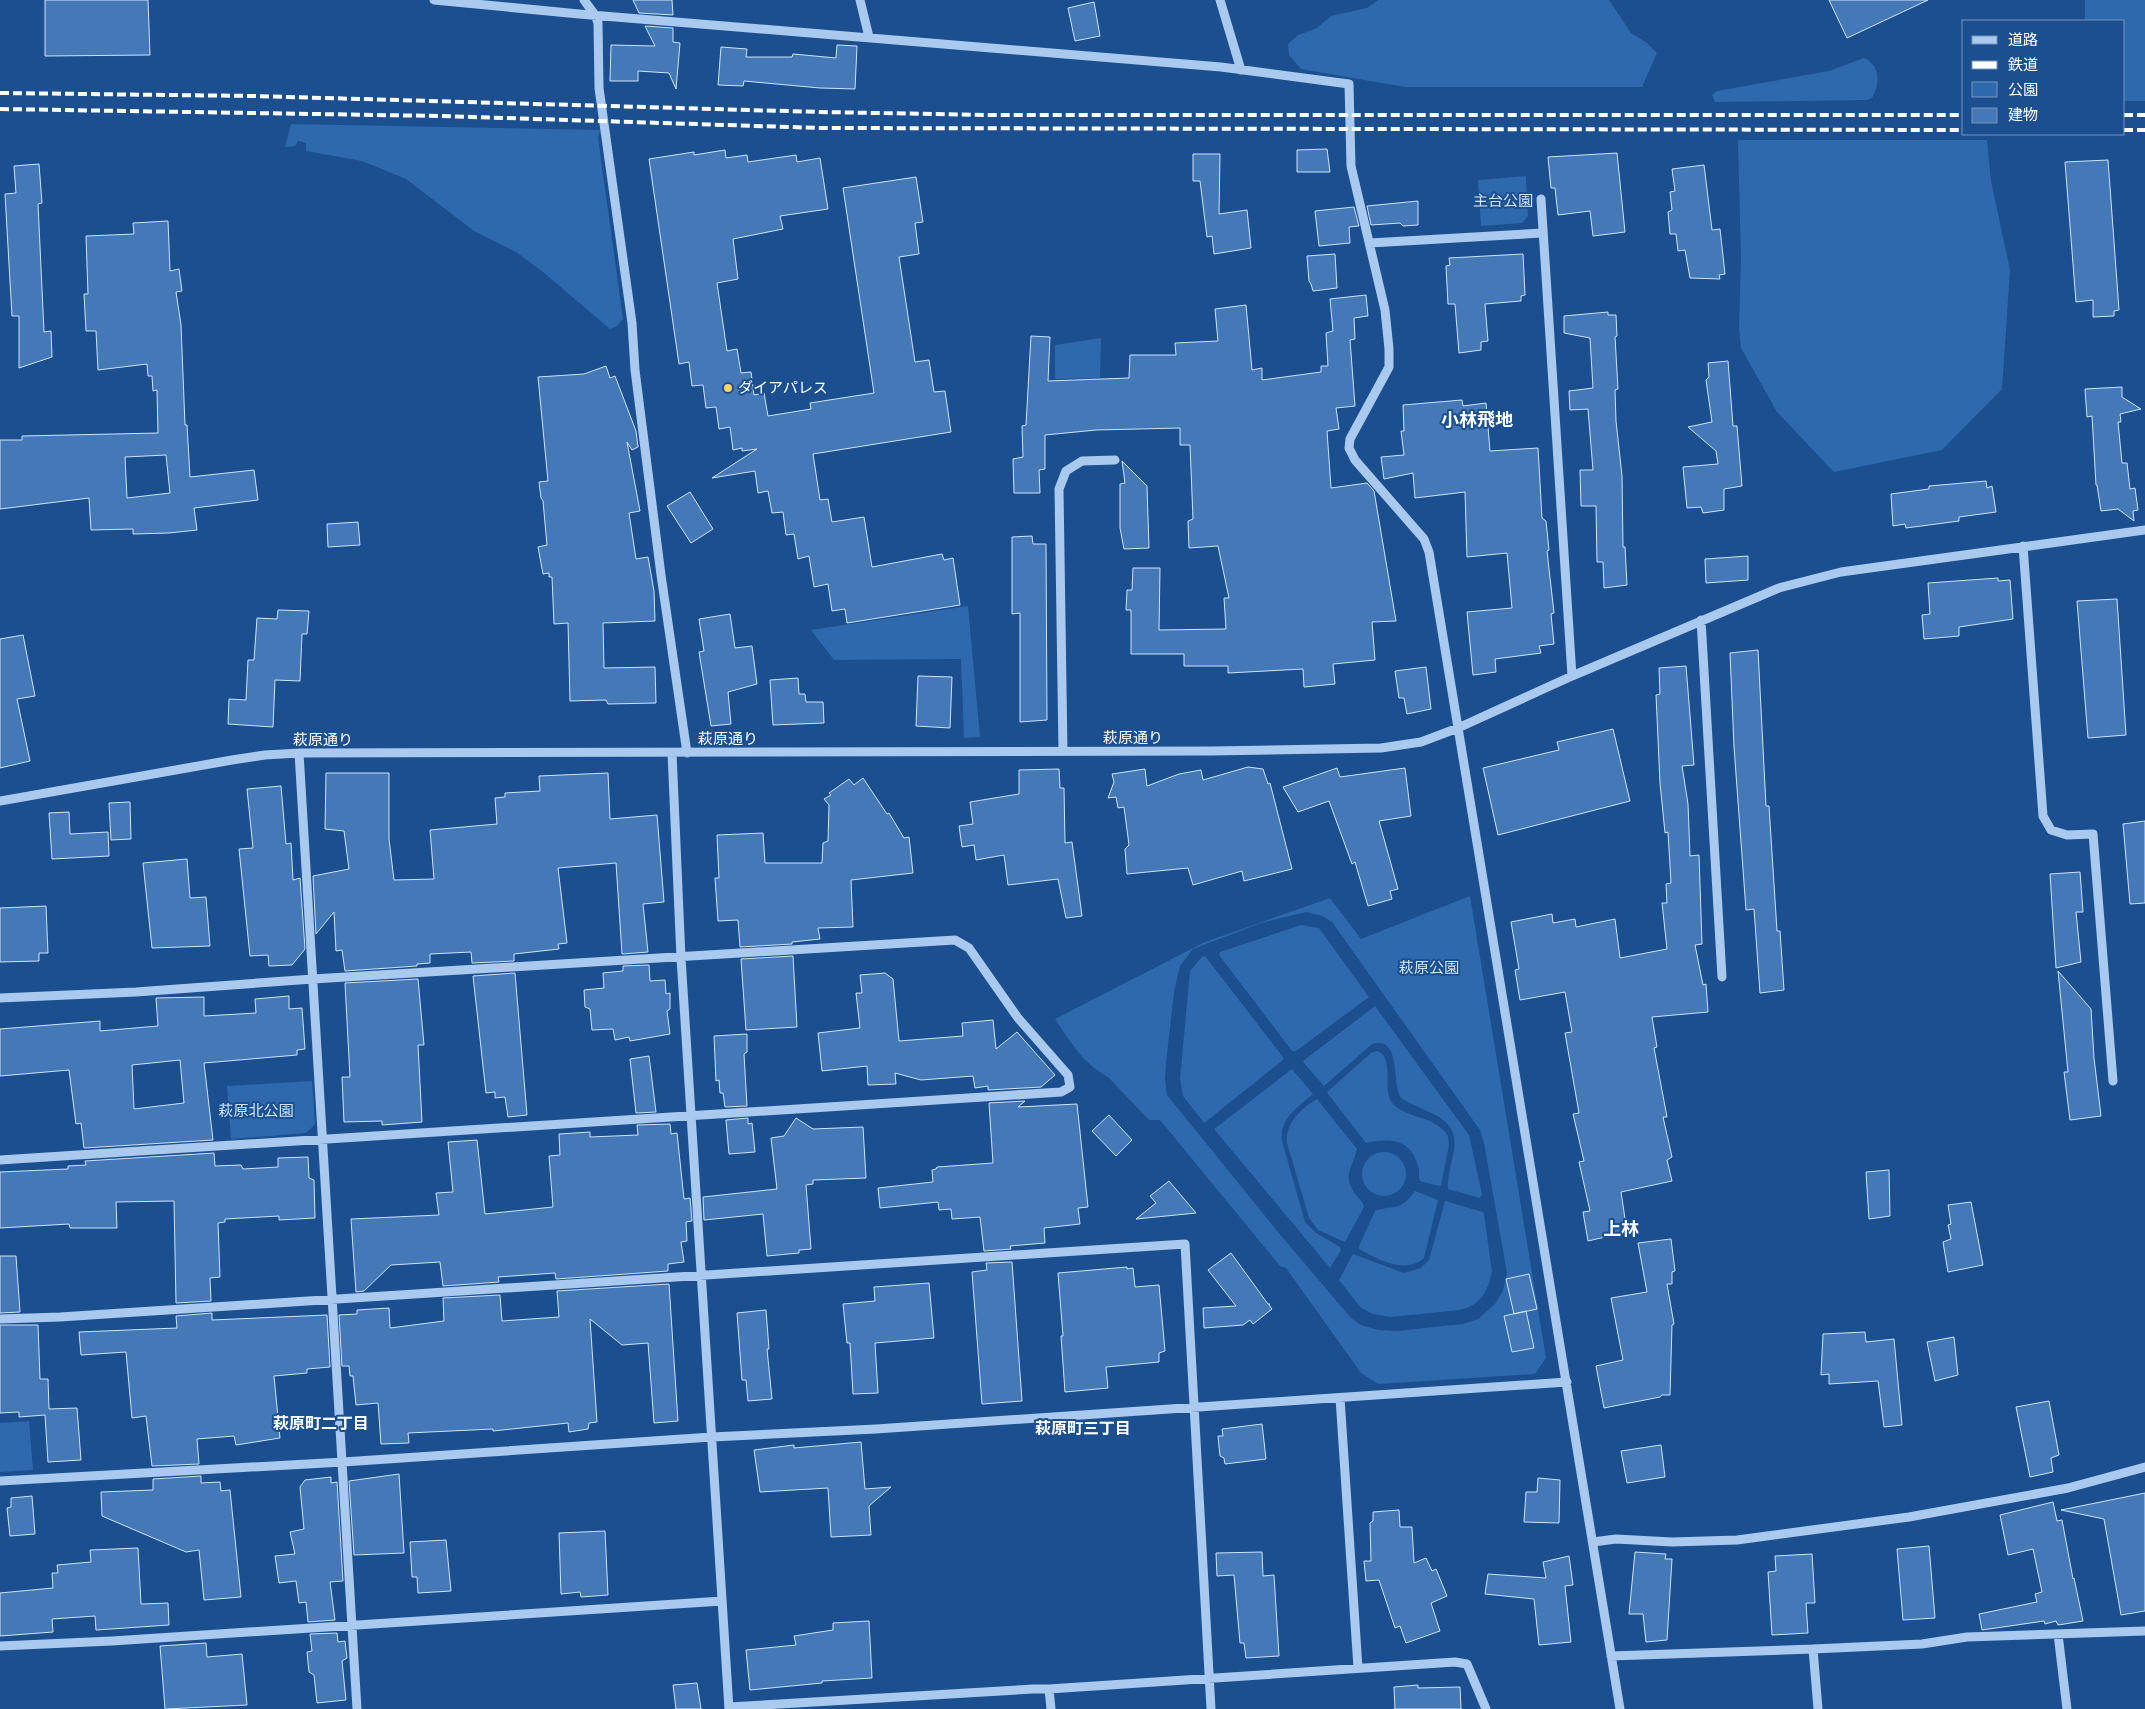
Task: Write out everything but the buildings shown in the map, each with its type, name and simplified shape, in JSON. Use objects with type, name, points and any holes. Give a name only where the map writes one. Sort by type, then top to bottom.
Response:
[{"type":"street","points":[[434,0],[1241,70],[1349,84],[1351,166],[1386,310],[1389,366],[1350,440],[1349,448],[1355,460],[1424,539],[1429,552],[1620,1709]]},
{"type":"street","points":[[584,0],[595,15],[598,23],[599,88],[632,323],[660,566],[687,752]]},
{"type":"street","points":[[860,0],[869,37]]},
{"type":"street","points":[[1220,0],[1241,70]]},
{"type":"street","points":[[1541,199],[1572,676]]},
{"type":"street","points":[[1370,243],[1543,233]]},
{"type":"street","points":[[1064,752],[1060,489],[1066,470],[1082,460],[1114,460]]},
{"type":"street","name":"萩原通り","points":[[0,801],[265,755],[1064,752],[1381,748],[1421,742],[1458,728],[1572,676],[1780,588],[1841,572],[2145,530]]},
{"type":"street","points":[[2023,546],[2043,816],[2050,830],[2067,835],[2093,834],[2113,1081]]},
{"type":"street","points":[[1701,620],[1722,977]]},
{"type":"street","points":[[672,753],[681,958],[729,1708],[904,1695],[1033,1688],[1049,1689],[1455,1662],[1467,1664],[1486,1709]]},
{"type":"street","points":[[299,754],[357,1709]]},
{"type":"street","points":[[0,998],[136,992],[312,979],[955,940],[969,948],[1018,1018],[1068,1075],[1070,1087],[1061,1092],[0,1160]]},
{"type":"street","points":[[0,1319],[60,1317],[1185,1244],[1211,1709]]},
{"type":"street","points":[[0,1480],[343,1462],[712,1437],[876,1429],[1567,1382]]},
{"type":"street","points":[[1340,1398],[1358,1668]]},
{"type":"street","points":[[1593,1542],[1616,1539],[1672,1542],[1738,1540],[1909,1517],[2064,1489],[2145,1467]]},
{"type":"street","points":[[0,1646],[112,1641],[722,1601]]},
{"type":"street","points":[[1611,1656],[1922,1644],[1967,1637],[2145,1630]]},
{"type":"street","points":[[2058,1634],[2067,1709]]},
{"type":"street","points":[[1813,1649],[1818,1709]]},
{"type":"street","points":[[1049,1689],[1051,1709]]},
{"type":"green space","points":[[1378,0],[1609,0],[1631,33],[1647,43],[1657,53],[1642,87],[1405,87],[1301,69],[1289,55],[1288,44],[1298,35],[1317,28],[1331,16],[1367,8]]},
{"type":"green space","points":[[2085,0],[2145,0],[2145,101],[2125,101],[2125,20],[2085,20]]},
{"type":"green space","points":[[1864,58],[1874,66],[1877,76],[1875,93],[1872,98],[1867,100],[1715,102],[1712,95],[1717,91],[1829,71]]},
{"type":"green space","points":[[291,124],[600,130],[598,138],[623,319],[617,326],[610,329],[543,272],[516,252],[474,231],[406,179],[362,161],[306,151],[306,143],[298,141],[295,146],[285,147]]},
{"type":"green space","points":[[1738,140],[1987,140],[1991,181],[2010,270],[2002,389],[1942,450],[1834,472],[1777,412],[1741,348],[1739,328],[1741,258]]},
{"type":"green space","name":"主台公園","points":[[1526,176],[1528,216],[1522,223],[1481,226],[1478,180]]},
{"type":"green space","points":[[1101,338],[1100,378],[1055,379],[1055,345]]},
{"type":"green space","points":[[968,606],[980,737],[964,738],[961,659],[834,660],[811,630]]},
{"type":"green space","name":"萩原公園","points":[[1470,896],[1546,1358],[1535,1374],[1378,1384],[1361,1373],[1286,1268],[1280,1266],[1160,1120],[1149,1120],[1109,1078],[1083,1058],[1055,1019],[1205,942],[1330,898],[1361,939]],"holes":[[[1306,912],[1322,916],[1332,922],[1480,1130],[1484,1143],[1507,1273],[1503,1291],[1495,1304],[1478,1319],[1463,1324],[1397,1331],[1378,1330],[1361,1325],[1351,1318],[1283,1238],[1167,1095],[1165,1080],[1166,1063],[1174,992],[1180,966],[1193,949],[1261,923]]]},
{"type":"green space","name":"萩原公園","points":[[1301,925],[1319,928],[1369,997],[1296,1051],[1292,1051],[1219,955],[1220,952]]},
{"type":"green space","points":[[1205,956],[1283,1057],[1283,1060],[1204,1123],[1183,1096],[1180,1079],[1190,971]]},
{"type":"green space","name":"萩原公園","points":[[1375,1006],[1469,1135],[1482,1194],[1480,1198],[1448,1189],[1454,1150],[1454,1138],[1451,1129],[1438,1116],[1401,1098],[1398,1091],[1392,1053],[1388,1047],[1381,1043],[1372,1044],[1324,1086],[1304,1063],[1303,1061]]},
{"type":"green space","points":[[1378,1051],[1386,1062],[1388,1092],[1394,1105],[1400,1110],[1437,1125],[1448,1136],[1449,1145],[1441,1185],[1439,1186],[1420,1181],[1419,1168],[1415,1157],[1404,1145],[1390,1141],[1366,1143],[1327,1092],[1371,1053]]},
{"type":"green space","points":[[1292,1069],[1313,1094],[1291,1114],[1283,1126],[1282,1141],[1305,1222],[1316,1233],[1340,1247],[1341,1250],[1330,1268],[1214,1129]]},
{"type":"green space","name":"萩原北公園","points":[[312,1081],[315,1124],[306,1133],[231,1139],[227,1086]]},
{"type":"green space","points":[[1317,1099],[1357,1149],[1349,1181],[1364,1207],[1345,1242],[1318,1230],[1309,1218],[1287,1143],[1288,1130],[1295,1117]]},
{"type":"green space","points":[[1380,1152],[1388,1152],[1400,1158],[1406,1174],[1400,1190],[1388,1196],[1380,1196],[1368,1190],[1362,1178],[1362,1170],[1368,1158]]},
{"type":"green space","points":[[1415,1191],[1438,1200],[1424,1258],[1408,1265],[1391,1264],[1359,1249],[1375,1211],[1400,1205]]},
{"type":"green space","points":[[1445,1201],[1483,1212],[1484,1214],[1492,1272],[1482,1297],[1472,1305],[1459,1310],[1391,1317],[1373,1314],[1361,1308],[1339,1280],[1353,1254],[1404,1273],[1421,1268],[1429,1260]]},
{"type":"green space","points":[[29,1421],[33,1470],[0,1472],[0,1423]]},
{"type":"railway","points":[[0,93],[254,96],[990,115],[1962,115]]},
{"type":"railway","points":[[0,109],[441,116],[821,128],[1962,130]]},
{"type":"railway","points":[[2125,115],[2145,115]]},
{"type":"railway","points":[[2125,130],[2145,130]]},
{"type":"place","name":"ダイアパレス","points":[[728,388]]},
{"type":"district","name":"小林飛地","points":[[1477,420]]},
{"type":"district","name":"上林","points":[[1621,1229]]},
{"type":"district","name":"萩原町二丁目","points":[[321,1424]]},
{"type":"district","name":"萩原町三丁目","points":[[1083,1429]]}]
